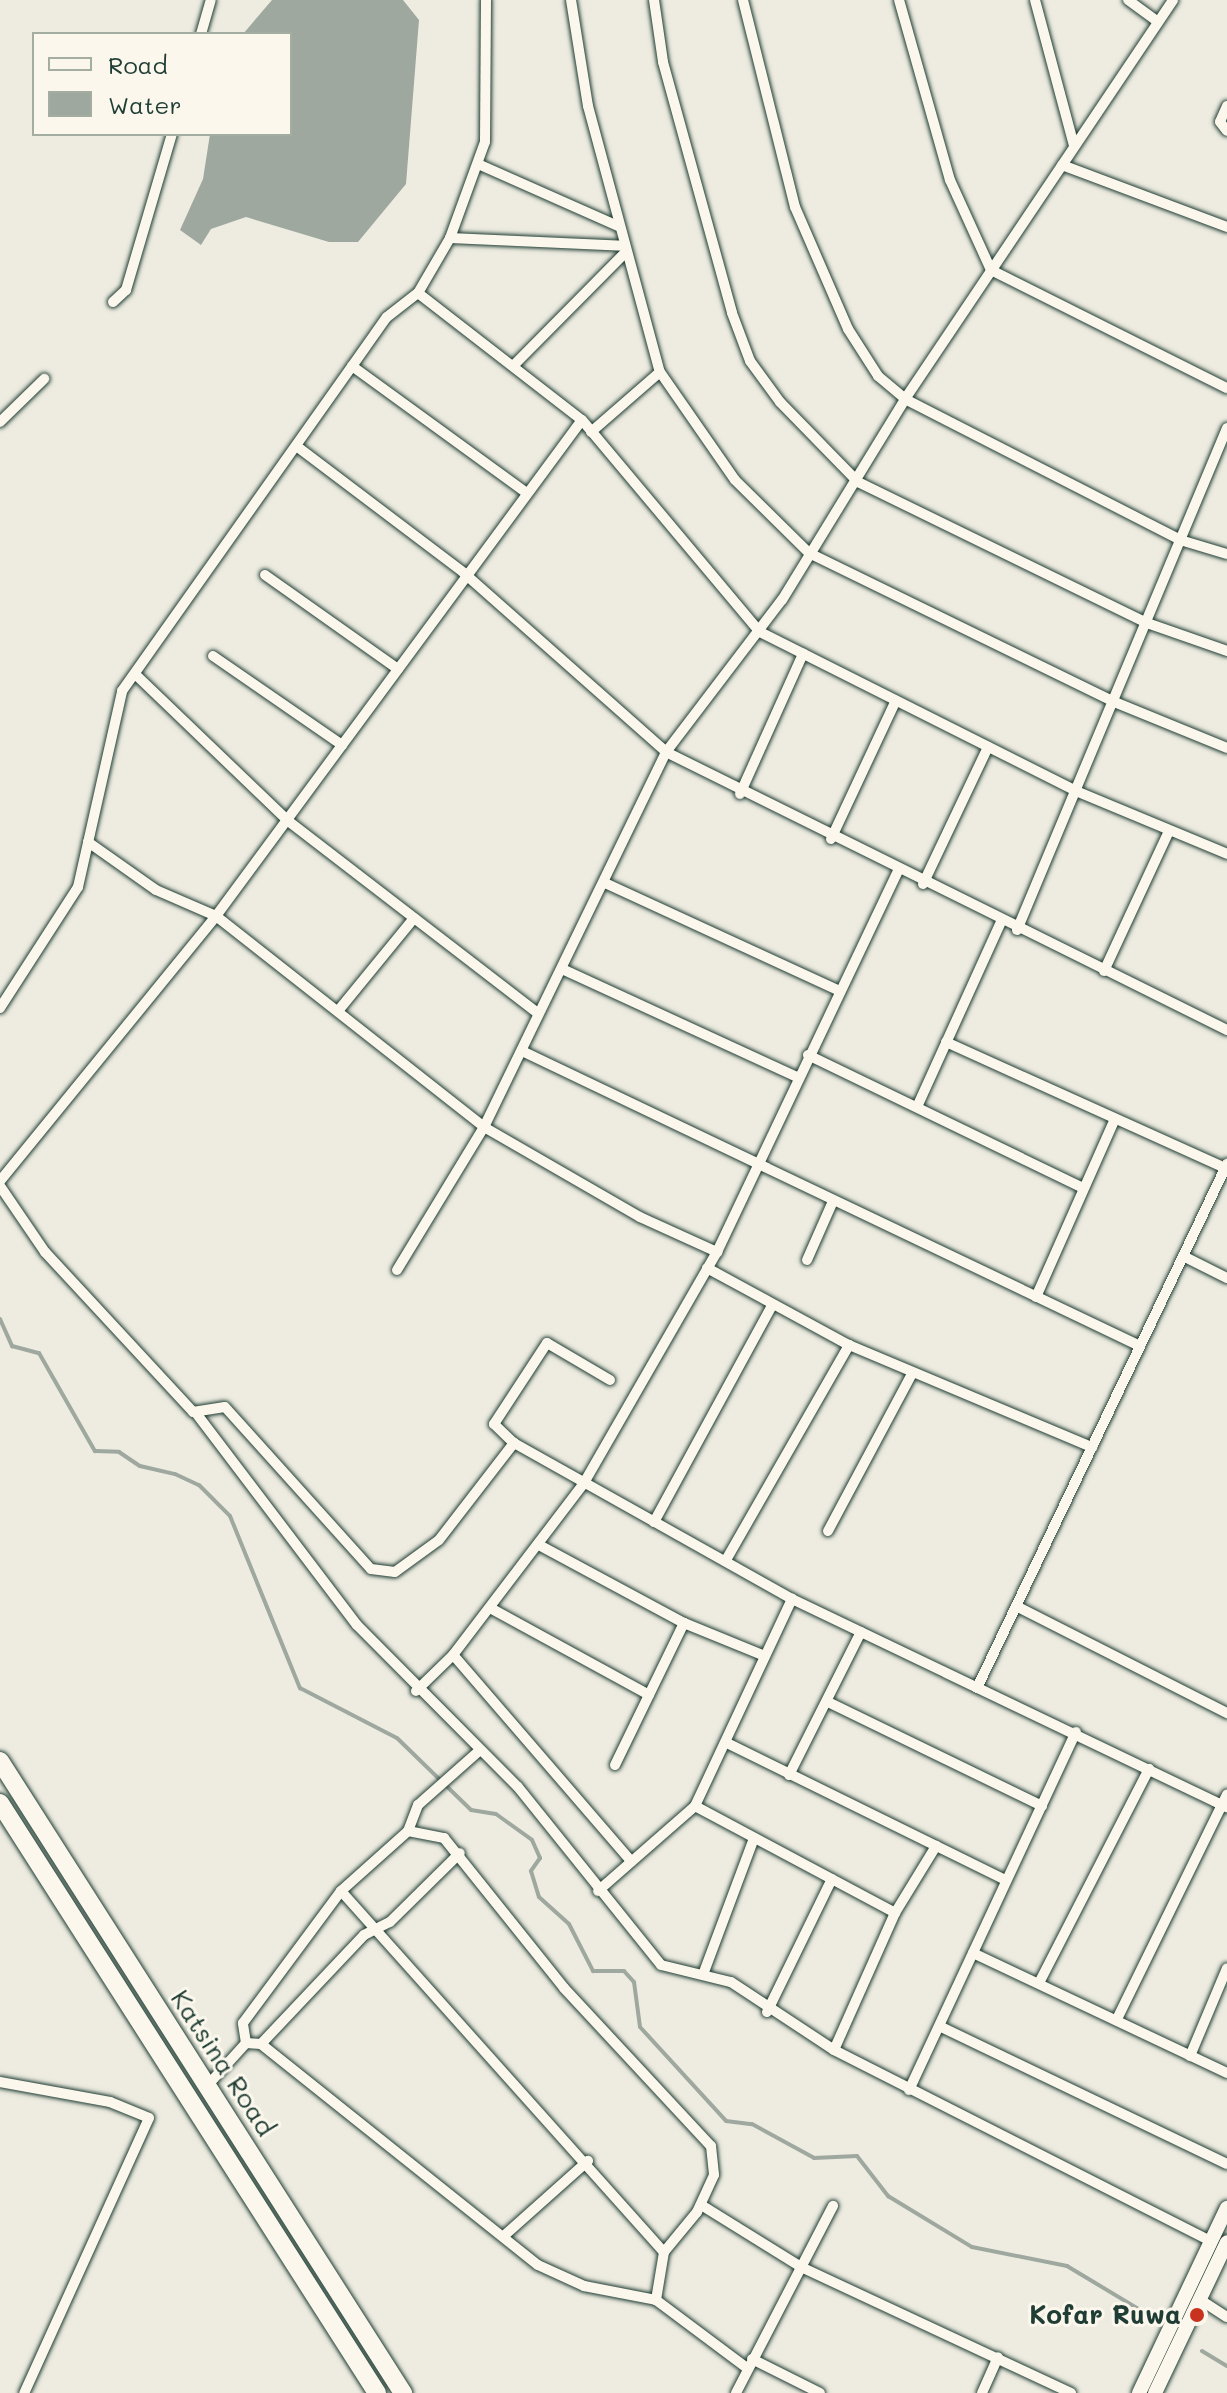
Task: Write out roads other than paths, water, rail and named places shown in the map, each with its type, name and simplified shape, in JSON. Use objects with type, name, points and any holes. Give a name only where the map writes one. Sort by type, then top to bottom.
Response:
[{"type":"highway","name":"Katsina Road","points":[[0,1761],[403,2393]]},
{"type":"highway","name":"Katsina Road","points":[[0,1803],[377,2393]]},
{"type":"main road","points":[[1139,2393],[1227,2208]]},
{"type":"main road","points":[[1155,2393],[1227,2242]]},
{"type":"street","points":[[202,32],[211,0]]},
{"type":"street","points":[[0,1008],[78,887],[112,714],[135,674],[299,448],[387,317],[418,293],[450,238],[485,142],[486,0]]},
{"type":"street","points":[[571,0],[624,250],[660,372],[699,438],[809,553],[1112,701],[1227,748]]},
{"type":"street","points":[[654,0],[663,62],[750,361],[858,482],[1147,623],[1227,651]]},
{"type":"street","points":[[743,0],[795,207],[848,329],[878,376],[905,399],[1180,540],[1227,554]]},
{"type":"street","points":[[899,0],[950,180],[991,270],[1227,388]]},
{"type":"street","points":[[1035,0],[1074,146]]},
{"type":"street","points":[[1128,0],[1158,22]]},
{"type":"street","points":[[397,1270],[484,1127],[666,752],[760,632],[858,482],[905,399],[1173,0]]},
{"type":"street","points":[[1227,106],[1220,122],[1227,131]]},
{"type":"street","points":[[113,302],[126,290],[171,136]]},
{"type":"street","points":[[478,164],[618,226]]},
{"type":"street","points":[[1062,165],[1227,227]]},
{"type":"street","points":[[450,238],[624,250]]},
{"type":"street","points":[[515,364],[624,250]]},
{"type":"street","points":[[418,293],[515,364],[582,420],[760,632],[1076,791],[1227,854]]},
{"type":"street","points":[[352,366],[524,491]]},
{"type":"street","points":[[591,432],[660,372]]},
{"type":"street","points":[[0,422],[44,379]]},
{"type":"street","points":[[582,420],[524,491],[398,669],[216,916],[0,1183],[45,1252],[196,1413],[288,1539],[416,1691],[518,1787],[598,1891],[661,1965],[704,1972],[731,1982],[767,2012],[834,2050],[1211,2241]]},
{"type":"street","points":[[1017,930],[1227,428]]},
{"type":"street","points":[[299,448],[464,573],[666,752],[740,794],[1227,1030]]},
{"type":"street","points":[[265,575],[398,669]]},
{"type":"street","points":[[740,794],[803,654]]},
{"type":"street","points":[[213,656],[342,745]]},
{"type":"street","points":[[135,674],[287,820],[538,1013]]},
{"type":"street","points":[[831,839],[896,700]]},
{"type":"street","points":[[923,884],[988,747]]},
{"type":"street","points":[[1104,971],[1169,831]]},
{"type":"street","points":[[88,842],[156,890],[216,916],[484,1127],[640,1217],[717,1252]]},
{"type":"street","points":[[416,1691],[453,1655],[492,1609],[584,1483],[717,1252],[838,990],[898,871]]},
{"type":"street","points":[[605,883],[838,990]]},
{"type":"street","points":[[338,1011],[414,918]]},
{"type":"street","points":[[917,1107],[1001,922]]},
{"type":"street","points":[[562,969],[797,1077]]},
{"type":"street","points":[[946,1042],[1226,1166],[977,1688]]},
{"type":"street","points":[[522,1051],[1140,1346]]},
{"type":"street","points":[[808,1055],[1083,1188]]},
{"type":"street","points":[[1036,1297],[1115,1119]]},
{"type":"street","points":[[807,1260],[833,1201]]},
{"type":"street","points":[[1183,1256],[1227,1278]]},
{"type":"street","points":[[707,1268],[771,1307],[849,1345],[1092,1447]]},
{"type":"street","points":[[654,1522],[771,1307]]},
{"type":"street","points":[[610,1380],[547,1343],[540,1346],[494,1418],[514,1443],[792,1599],[1149,1769],[1226,1802],[1117,2019]]},
{"type":"street","points":[[726,1560],[849,1345]]},
{"type":"street","points":[[828,1531],[912,1374]]},
{"type":"street","points":[[196,1413],[225,1407],[383,1574],[439,1540],[514,1443]]},
{"type":"street","points":[[539,1545],[684,1623],[765,1656]]},
{"type":"street","points":[[598,1891],[695,1806],[792,1599]]},
{"type":"street","points":[[1016,1606],[1227,1713]]},
{"type":"street","points":[[492,1609],[649,1695]]},
{"type":"street","points":[[615,1765],[684,1623]]},
{"type":"street","points":[[789,1775],[861,1632]]},
{"type":"street","points":[[453,1655],[631,1861]]},
{"type":"street","points":[[828,1702],[1042,1806]]},
{"type":"street","points":[[909,2090],[1076,1732]]},
{"type":"street","points":[[727,1743],[1005,1880]]},
{"type":"street","points":[[246,2043],[243,2023],[341,1891],[408,1831],[432,1790],[479,1751]]},
{"type":"street","points":[[1039,1983],[1149,1769]]},
{"type":"street","points":[[695,1806],[895,1913]]},
{"type":"street","points":[[408,1831],[433,1831],[460,1853],[564,1988],[711,2146],[714,2175],[701,2205],[664,2252],[656,2300]]},
{"type":"street","points":[[704,1972],[754,1838]]},
{"type":"street","points":[[834,2050],[895,1913],[936,1846]]},
{"type":"street","points":[[261,2044],[378,1928],[460,1853]]},
{"type":"street","points":[[767,2012],[832,1879]]},
{"type":"street","points":[[341,1891],[588,2161],[664,2252]]},
{"type":"street","points":[[973,1953],[1227,2073]]},
{"type":"street","points":[[1190,2056],[1227,1968]]},
{"type":"street","points":[[941,2027],[1227,2164]]},
{"type":"street","points":[[207,2086],[246,2043]]},
{"type":"street","points":[[246,2043],[261,2044],[564,2280],[656,2300],[750,2363],[820,2393]]},
{"type":"street","points":[[0,2082],[110,2102],[149,2118],[24,2393]]},
{"type":"street","points":[[506,2234],[588,2161]]},
{"type":"street","points":[[701,2205],[801,2267],[1071,2393]]},
{"type":"street","points":[[736,2393],[833,2206]]},
{"type":"street","points":[[1199,2299],[1227,2317]]},
{"type":"street","points":[[982,2393],[998,2357]]},
{"type":"water","points":[[272,0],[403,0],[419,20],[406,184],[358,242],[329,242],[246,217],[211,229],[201,245],[180,230],[203,179],[210,136],[292,136],[292,32],[245,32]]},
{"type":"waterway","points":[[0,1319],[12,1346],[39,1353],[95,1451],[119,1452],[140,1466],[175,1474],[199,1485],[230,1516],[300,1688],[397,1738],[471,1810],[496,1814],[532,1840],[540,1858],[531,1871],[539,1897],[569,1924],[593,1971],[624,1971],[634,1982],[640,2027],[726,2121],[752,2124],[814,2158],[857,2156],[888,2196],[972,2247],[1067,2266],[1147,2314]]},
{"type":"waterway","points":[[1202,2351],[1227,2366]]},
{"type":"place","name":"Kofar Ruwa","points":[[1197,2315]]}]
